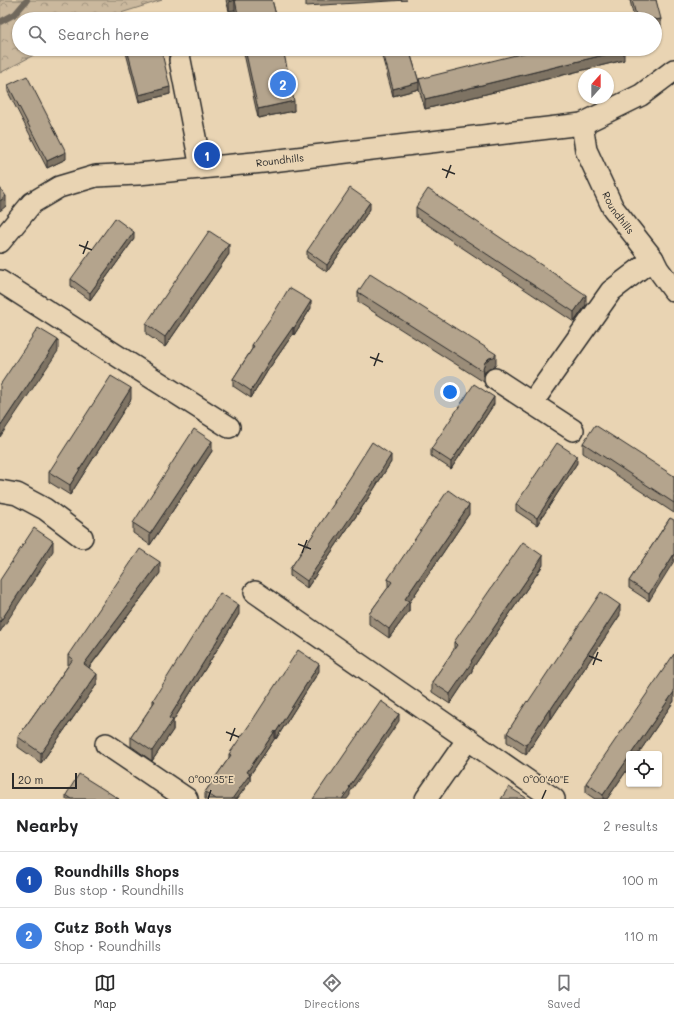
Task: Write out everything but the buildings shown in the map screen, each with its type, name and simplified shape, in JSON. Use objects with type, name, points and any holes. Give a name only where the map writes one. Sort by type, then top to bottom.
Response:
[{"type":"street","points":[[180,60],[201,168]]},
{"type":"street","name":"Roundhills","points":[[0,242],[32,203],[59,187],[96,176],[138,174],[270,161],[582,124],[641,95],[674,70]]},
{"type":"street","name":"Roundhills","points":[[582,124],[586,150],[613,208],[653,259],[658,269],[674,291]]},
{"type":"street","points":[[532,403],[611,291],[653,259]]},
{"type":"street","points":[[0,281],[229,427]]},
{"type":"street","points":[[495,379],[573,430]]},
{"type":"street","points":[[0,492],[17,494],[45,509],[82,537]]},
{"type":"street","points":[[255,592],[554,799]]},
{"type":"street","points":[[426,799],[468,739]]},
{"type":"street","points":[[106,744],[187,799]]},
{"type":"green space","points":[[0,0],[162,0],[124,12],[12,12],[12,56],[32,56],[0,73]]},
{"type":"waterway","points":[[17,12],[27,0]]},
{"type":"waterway","points":[[0,22],[12,16]]},
{"type":"place","name":"Cutz Both Ways","points":[[283,84]]},
{"type":"place","name":"Roundhills Shops","points":[[207,155]]}]
